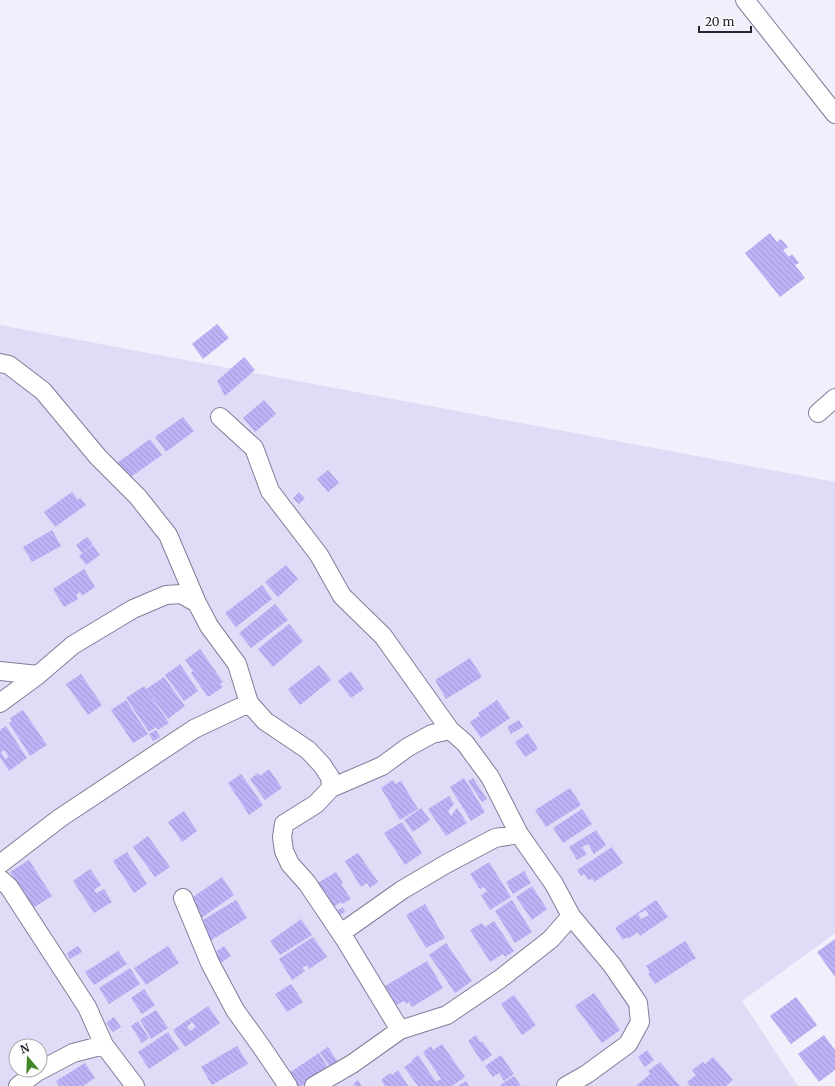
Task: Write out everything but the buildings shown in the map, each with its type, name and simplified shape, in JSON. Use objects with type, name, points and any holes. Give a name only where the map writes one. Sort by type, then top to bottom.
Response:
[{"type":"street","points":[[745,0],[835,114]]},
{"type":"street","points":[[0,363],[9,365],[43,391],[98,457],[138,497],[168,535],[197,603],[209,626],[237,664],[249,703],[265,721],[308,750],[330,777],[332,788]]},
{"type":"street","points":[[818,413],[835,398]]},
{"type":"street","points":[[220,417],[254,448],[270,491],[319,556],[342,596],[383,636],[450,730],[465,743],[490,777],[519,834],[554,884],[571,916],[612,965],[638,1003],[640,1022],[628,1044],[587,1074],[566,1086]]},
{"type":"street","points":[[0,703],[38,675],[73,645],[140,606],[166,594],[181,594],[197,603]]},
{"type":"street","points":[[0,671],[38,675]]},
{"type":"street","points":[[0,864],[60,818],[194,729],[249,703]]},
{"type":"street","points":[[400,1030],[341,933],[307,884],[290,864],[284,851],[282,836],[284,824],[316,804],[332,788],[382,766],[408,747],[432,734],[450,730]]},
{"type":"street","points":[[341,933],[402,890],[446,864],[495,838],[519,834]]},
{"type":"street","points":[[0,879],[9,887],[87,1007],[104,1045],[135,1086]]},
{"type":"street","points":[[182,898],[210,963],[235,1010],[288,1086]]},
{"type":"street","points":[[314,1086],[352,1064],[400,1030],[447,1015],[487,988],[551,939],[571,916]]},
{"type":"street","points":[[18,1086],[37,1072],[73,1052],[104,1045]]},
{"type":"shaded area","points":[[0,325],[835,482],[835,933],[742,1001],[798,1086],[0,1086]]}]
